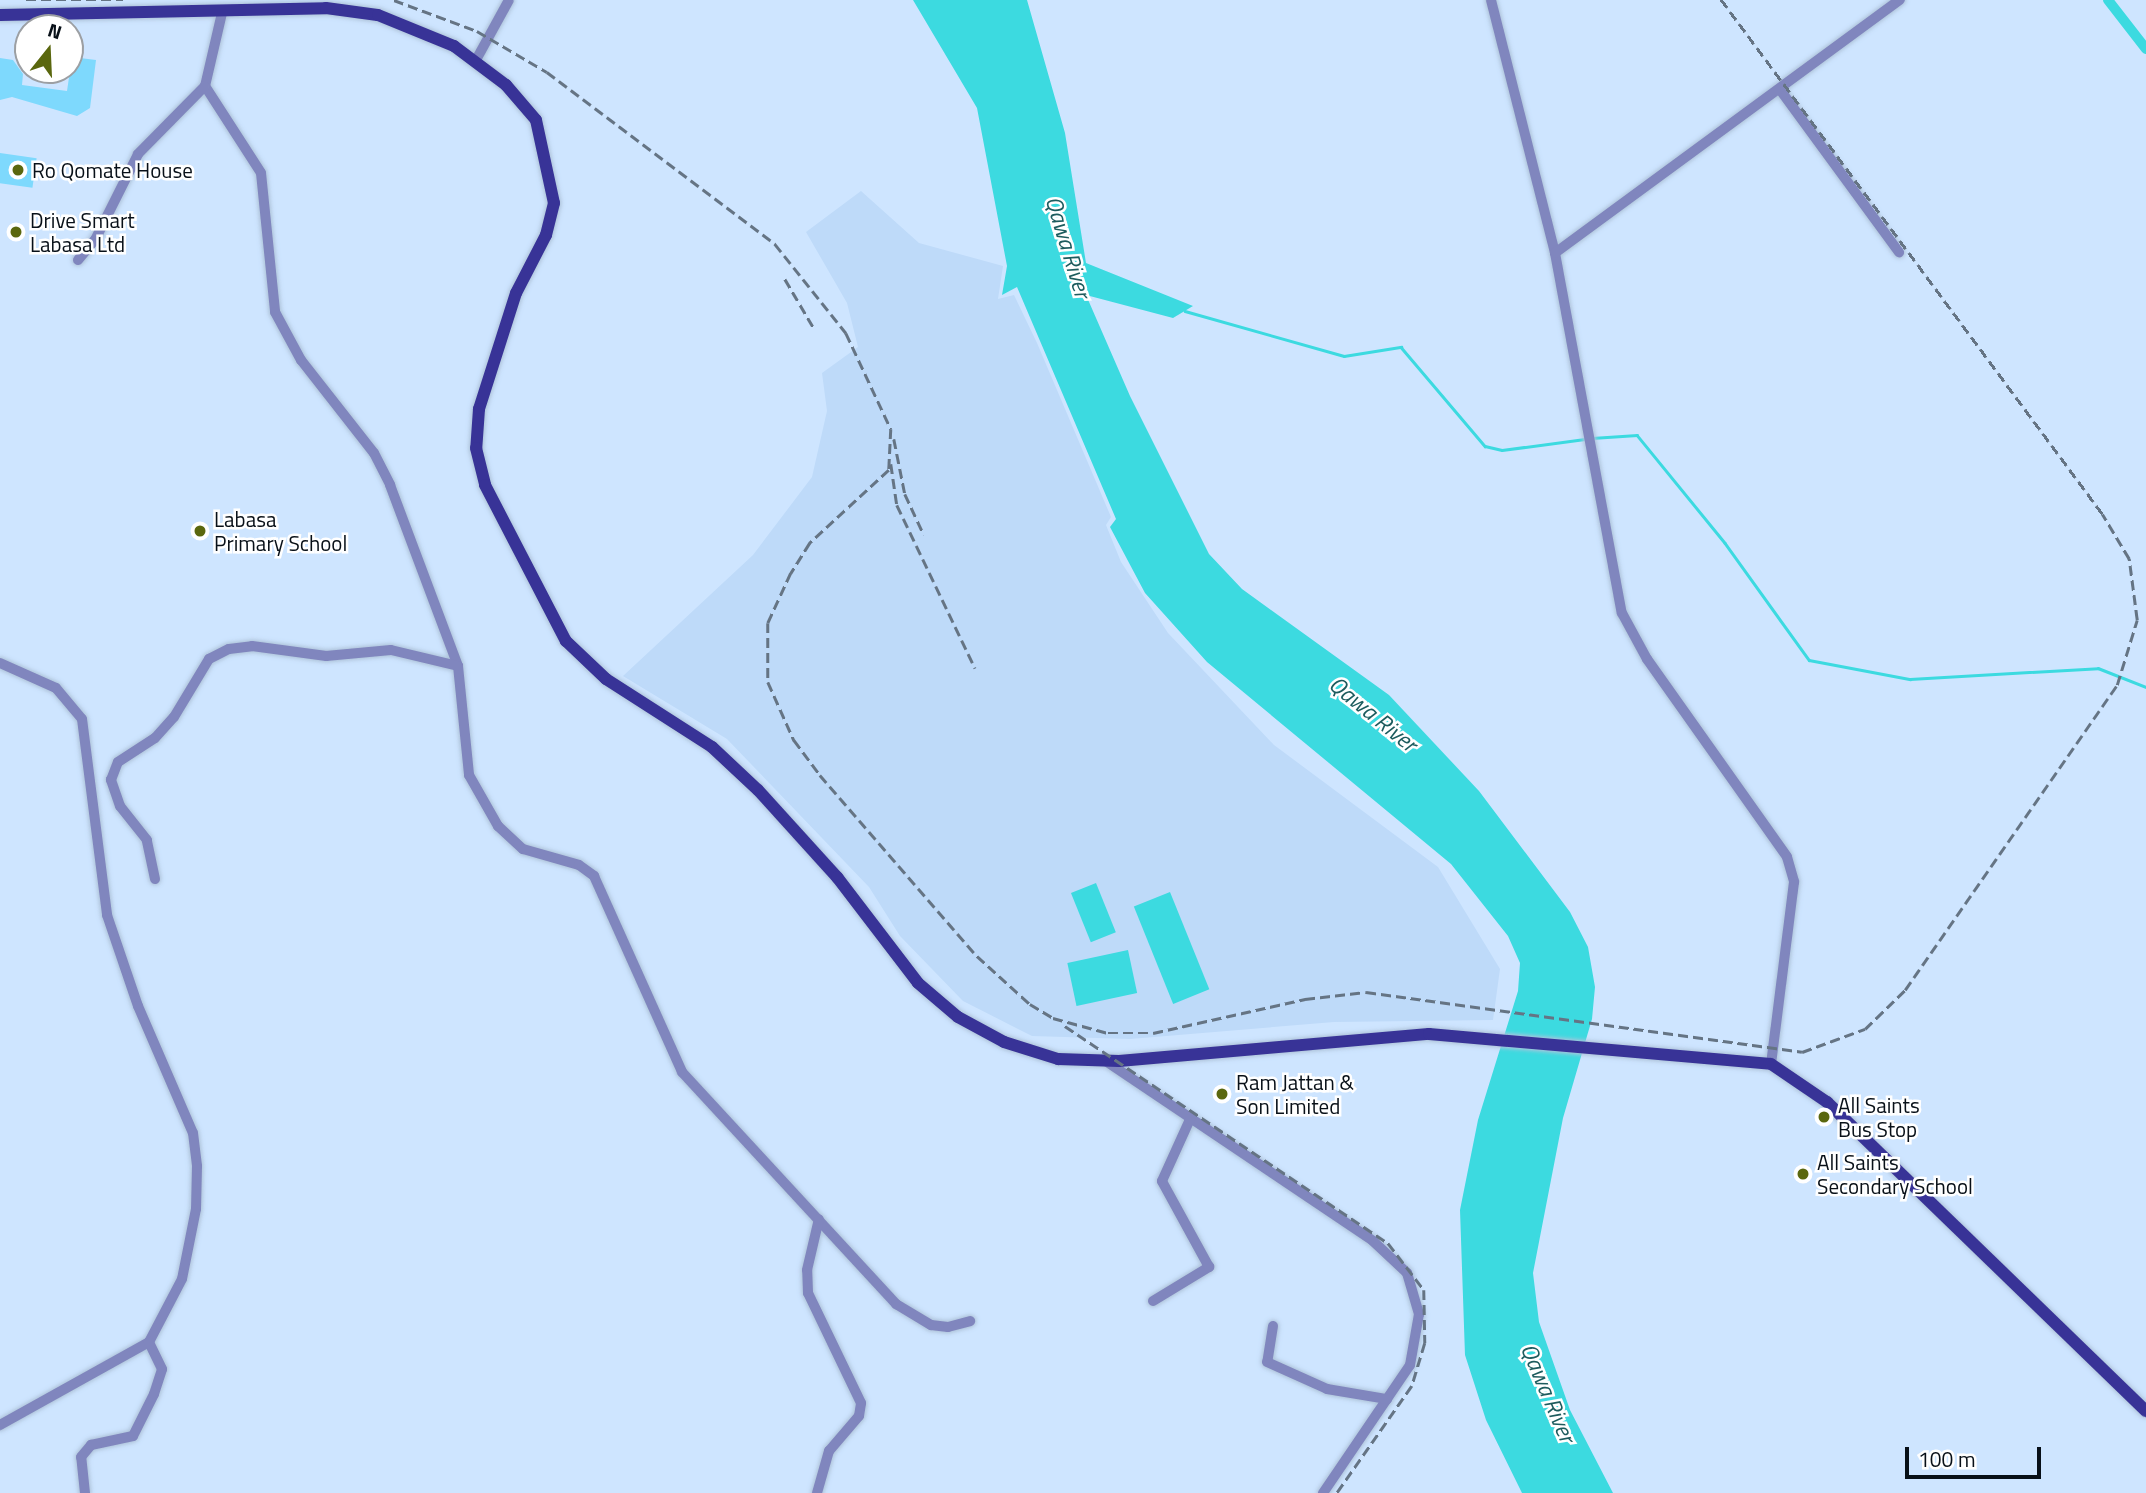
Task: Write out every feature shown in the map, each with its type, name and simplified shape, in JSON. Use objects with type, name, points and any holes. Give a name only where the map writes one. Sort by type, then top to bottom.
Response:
[{"type":"main road","points":[[0,15],[176,14],[326,8],[378,15],[476,60],[536,120],[554,203],[546,235],[516,293],[489,367],[476,447],[485,485],[549,615],[583,660],[696,735],[758,790],[837,877],[902,965],[940,1004],[974,1027],[1034,1054],[1107,1061],[1403,1035],[1492,1038],[1771,1064],[1828,1102],[2146,1411]]},
{"type":"street","points":[[176,0],[176,14]]},
{"type":"street","points":[[476,60],[509,0]]},
{"type":"street","points":[[1491,0],[1555,253],[1591,432],[1622,613],[1634,638],[1790,870],[1794,882],[1771,1064]]},
{"type":"street","points":[[1555,253],[1781,91],[1900,0]]},
{"type":"street","points":[[78,260],[95,240],[138,154],[205,86],[222,13]]},
{"type":"street","points":[[205,86],[261,173],[270,223],[270,291],[283,332],[374,453],[458,666],[465,762],[498,826],[523,849],[579,865],[594,876],[681,1072],[819,1219],[917,1320],[948,1327],[970,1321]]},
{"type":"street","points":[[1781,91],[1899,252]]},
{"type":"street","points":[[155,879],[147,840],[120,806],[111,780],[118,762],[155,738],[174,718],[209,659],[229,649],[252,646],[326,656],[391,650],[458,666]]},
{"type":"street","points":[[0,663],[56,688],[82,719],[107,915],[138,1006],[192,1133],[196,1209],[182,1279],[149,1342],[0,1425]]},
{"type":"street","points":[[1107,1061],[1373,1241],[1408,1273],[1419,1314],[1418,1341],[1403,1379],[1323,1493]]},
{"type":"street","points":[[1153,1301],[1209,1267],[1162,1181],[1191,1117]]},
{"type":"street","points":[[817,1493],[829,1451],[859,1416],[861,1403],[808,1293],[807,1270],[819,1219]]},
{"type":"street","points":[[1273,1326],[1267,1362],[1327,1388],[1387,1399]]},
{"type":"street","points":[[85,1493],[81,1457],[91,1446],[133,1436],[154,1394],[162,1369],[149,1342]]},
{"type":"shaded area","points":[[861,191],[919,243],[1003,266],[998,299],[1014,295],[1037,343],[1111,517],[1106,525],[1121,562],[1168,633],[1274,745],[1438,867],[1500,969],[1493,1020],[1334,1022],[1130,1039],[1032,1036],[963,1001],[900,936],[869,887],[727,739],[623,676],[753,555],[812,477],[827,411],[822,373],[858,347],[847,303],[806,232]]},
{"type":"water","name":"Qawa River","points":[[913,0],[1027,0],[1065,133],[1086,263],[1193,306],[1173,318],[1086,295],[1130,396],[1209,554],[1242,589],[1389,695],[1479,791],[1570,912],[1588,947],[1595,987],[1592,1019],[1563,1118],[1533,1273],[1539,1322],[1570,1410],[1613,1493],[1522,1493],[1486,1420],[1465,1355],[1460,1210],[1478,1120],[1518,991],[1520,963],[1508,936],[1451,864],[1207,662],[1145,593],[1110,527],[1116,519],[1017,287],[1002,295],[1007,266],[977,108]]},
{"type":"water","points":[[1096,883],[1116,932],[1091,942],[1071,893]]},
{"type":"water","points":[[1170,892],[1209,989],[1173,1004],[1134,907]]},
{"type":"water","points":[[1128,950],[1137,993],[1077,1006],[1067,963]]},
{"type":"building","points":[[0,58],[14,61],[14,84],[67,91],[68,84],[84,84],[84,58],[96,60],[90,108],[77,116],[12,97],[0,100]]},
{"type":"building","name":"Ro Qomate House","points":[[0,153],[37,158],[32,188],[0,183]]},
{"type":"waterway","points":[[2108,0],[2146,49]]},
{"type":"waterway","points":[[1185,311],[1344,356],[1401,347],[1485,446],[1502,450],[1586,439]]},
{"type":"waterway","points":[[1592,438],[1637,435],[1725,543],[1809,660],[1910,679],[2098,668],[2146,687]]},
{"type":"railway","points":[[26,0],[123,0]]},
{"type":"railway","points":[[394,0],[477,31],[547,72],[775,244],[846,333],[891,429],[889,470],[810,543],[791,573],[768,623],[768,682],[794,740],[820,775],[977,956],[1030,1004],[1053,1018],[1108,1033],[1153,1033],[1305,999],[1366,992],[1802,1052],[1865,1029],[1905,990],[2117,685],[2137,620],[2129,559],[2102,514],[1721,0]]},
{"type":"railway","points":[[785,279],[815,330]]},
{"type":"railway","points":[[894,439],[905,494],[924,535]]},
{"type":"railway","points":[[891,464],[897,505],[975,668]]},
{"type":"railway","points":[[1065,1026],[1388,1243],[1424,1290],[1425,1343],[1412,1386],[1337,1493]]},
{"type":"place","name":"Ro Qomate House","points":[[18,170]]},
{"type":"place","name":"Drive Smart Labasa Ltd","points":[[16,232]]},
{"type":"place","name":"Labasa Primary School","points":[[200,531]]},
{"type":"place","name":"Ram Jattan & Son Limited","points":[[1222,1094]]},
{"type":"place","name":"All Saints Bus Stop","points":[[1824,1117]]},
{"type":"place","name":"All Saints Secondary School","points":[[1803,1174]]}]
